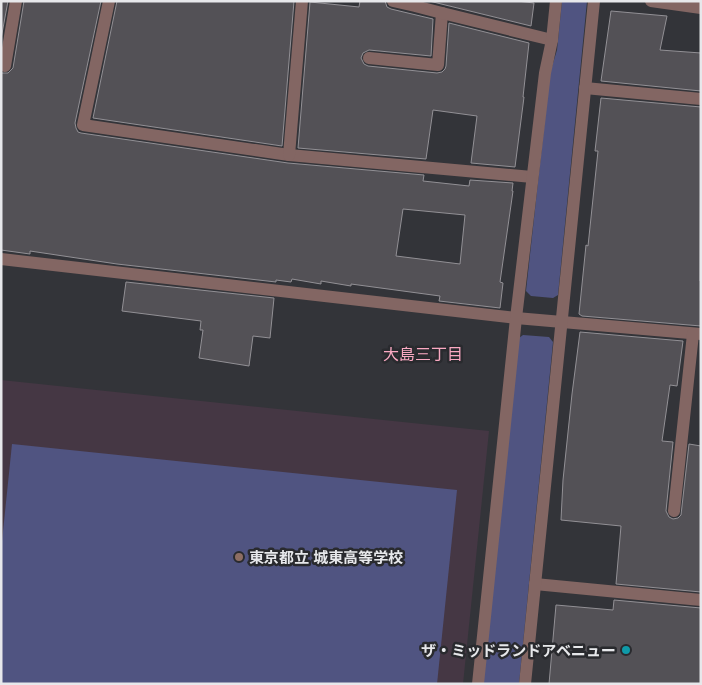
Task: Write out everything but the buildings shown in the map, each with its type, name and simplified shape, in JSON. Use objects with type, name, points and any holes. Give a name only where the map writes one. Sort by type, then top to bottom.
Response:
[{"type":"street","points":[[5,66],[16,1]]},
{"type":"street","points":[[109,1],[83,125],[290,154],[532,177]]},
{"type":"street","points":[[290,154],[302,1]]},
{"type":"street","points":[[393,1],[415,3],[442,13],[552,40]]},
{"type":"street","points":[[478,684],[532,177],[556,1]]},
{"type":"street","points":[[525,684],[594,1]]},
{"type":"street","points":[[651,1],[701,8]]},
{"type":"street","points":[[369,58],[438,65],[442,13]]},
{"type":"street","points":[[585,88],[701,99]]},
{"type":"street","points":[[1,259],[516,318],[697,334],[674,511]]},
{"type":"street","points":[[535,584],[701,600]]},
{"type":"shaded area","points":[[562,1],[587,1],[558,295],[553,298],[531,296],[526,291],[550,73],[557,50]]},
{"type":"shaded area","points":[[523,335],[549,337],[553,342],[519,684],[483,684],[519,338]]},
{"type":"shaded area","name":"東京都立 城東高等学校","points":[[1,380],[489,431],[463,684],[1,684]]},
{"type":"shaded area","name":"東京都立 城東高等学校","points":[[12,444],[457,490],[437,684],[1,684],[1,551]]},
{"type":"place","name":"東京都立 城東高等学校","points":[[239,557]]},
{"type":"place","name":"ザ・ミッドランドアベニュー","points":[[626,650]]},
{"type":"district","name":"大島三丁目","points":[[423,354]]}]
